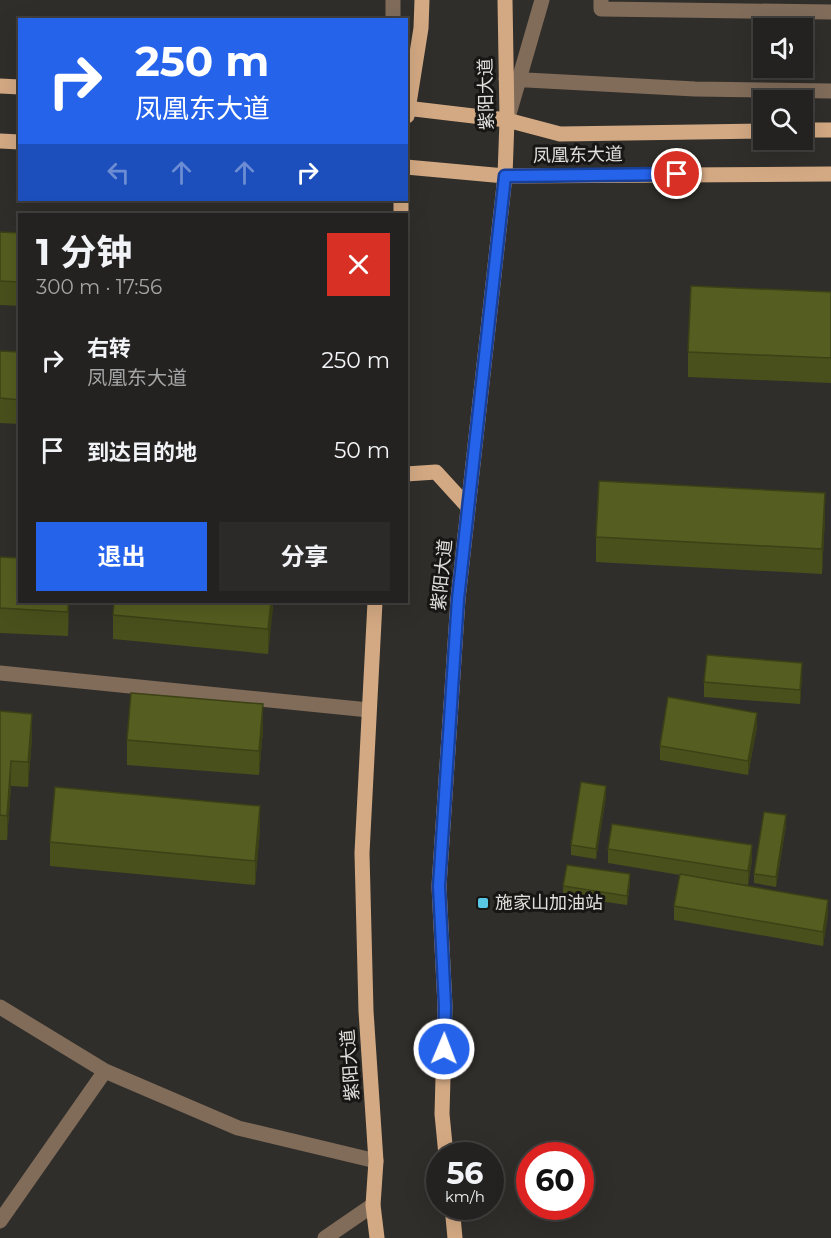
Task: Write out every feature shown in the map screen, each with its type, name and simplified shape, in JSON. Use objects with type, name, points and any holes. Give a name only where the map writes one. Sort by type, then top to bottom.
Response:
[{"type":"main road","points":[[408,103],[421,28],[422,0]]},
{"type":"main road","name":"紫阳大道","points":[[445,1142],[442,1114],[445,1006],[439,886],[458,599],[505,176],[507,120],[512,80],[504,0]]},
{"type":"main road","points":[[0,86],[18,87]]},
{"type":"main road","name":"凤凰东大道","points":[[408,109],[507,120],[560,134],[753,131]]},
{"type":"main road","points":[[813,130],[831,130]]},
{"type":"main road","points":[[0,141],[18,142]]},
{"type":"main road","name":"凤凰东大道","points":[[408,167],[505,176],[831,174]]},
{"type":"main road","points":[[408,474],[436,472],[468,507]]},
{"type":"main road","name":"紫阳大道","points":[[375,603],[362,853],[366,1011],[376,1161],[373,1205],[377,1238]]},
{"type":"main road","points":[[453,1220],[455,1238]]},
{"type":"street","points":[[393,0],[393,18]]},
{"type":"street","points":[[542,0],[512,80],[695,89],[831,91]]},
{"type":"street","points":[[601,0],[601,9],[831,12]]},
{"type":"street","points":[[0,672],[369,710]]},
{"type":"street","points":[[0,1007],[105,1071],[238,1128],[376,1161]]},
{"type":"street","points":[[1,1218],[105,1071]]},
{"type":"street","points":[[325,1238],[373,1205]]},
{"type":"building","points":[[0,232],[18,233],[18,282],[0,281]]},
{"type":"building","points":[[691,286],[831,292],[831,358],[688,352]]},
{"type":"building","points":[[0,351],[18,352],[18,400],[0,398]]},
{"type":"building","points":[[599,481],[825,493],[822,549],[596,537]]},
{"type":"building","points":[[0,557],[18,558],[18,603],[68,603],[68,612],[0,608]]},
{"type":"building","points":[[114,603],[271,603],[268,629],[113,615]]},
{"type":"building","points":[[707,655],[802,663],[800,690],[704,682]]},
{"type":"building","points":[[131,693],[263,704],[259,751],[127,740]]},
{"type":"building","points":[[668,697],[757,713],[748,761],[660,746]]},
{"type":"building","points":[[0,711],[32,714],[28,762],[11,761],[7,816],[0,815]]},
{"type":"building","points":[[581,782],[606,786],[596,849],[571,845]]},
{"type":"building","points":[[55,787],[260,806],[255,861],[50,842]]},
{"type":"building","points":[[764,812],[786,815],[776,877],[754,874]]},
{"type":"building","points":[[612,824],[752,845],[748,871],[608,849]]},
{"type":"building","points":[[567,865],[630,874],[627,896],[563,886]]},
{"type":"building","points":[[680,874],[828,900],[823,932],[674,906]]},
{"type":"place","name":"施家山加油站","points":[[483,903]]},
{"type":"route","points":[[444,1049],[445,1006],[439,886],[458,599],[505,176],[677,174]]}]
